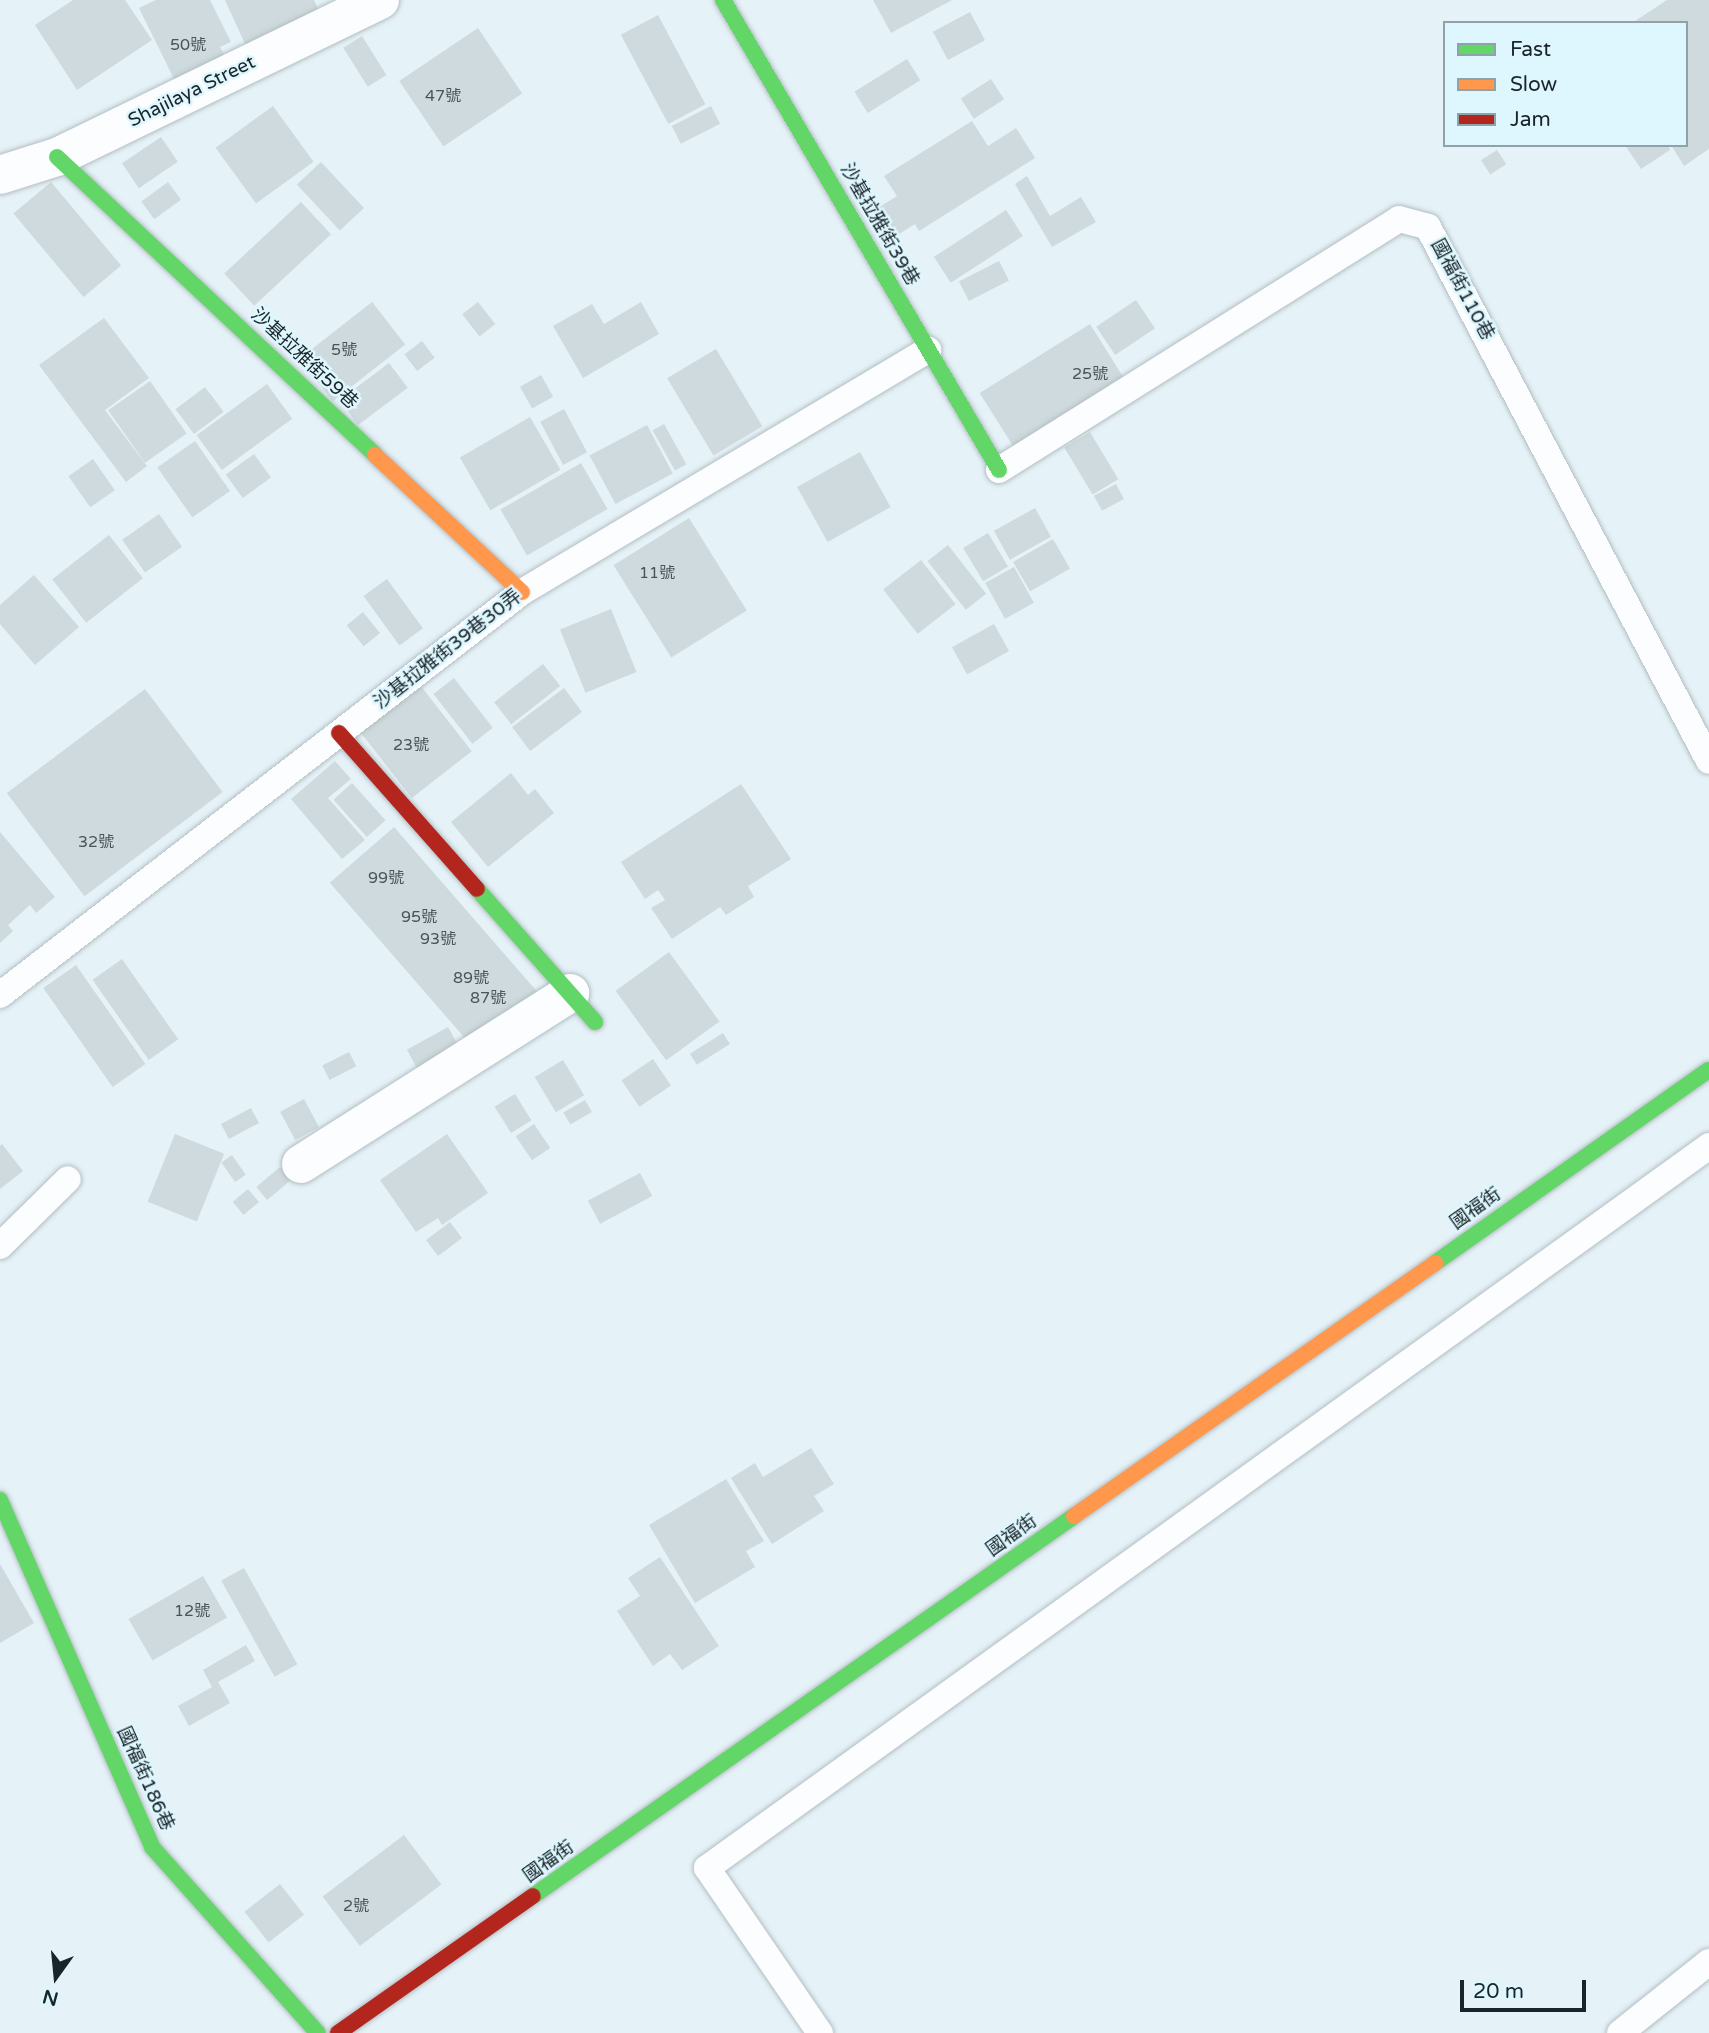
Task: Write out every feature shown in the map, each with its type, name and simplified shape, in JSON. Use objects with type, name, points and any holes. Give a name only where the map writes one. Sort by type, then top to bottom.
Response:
[{"type":"street","name":"Shajilaya Street","points":[[0,176],[57,157],[380,0]]},
{"type":"street","name":"沙基拉雅街39巷","points":[[723,0],[999,470]]},
{"type":"street","name":"沙基拉雅街59巷","points":[[57,157],[522,592]]},
{"type":"street","points":[[340,733],[595,1022]]},
{"type":"street","points":[[302,1164],[570,993]]},
{"type":"street","name":"國福街","points":[[338,2033],[1709,1070]]},
{"type":"street","name":"國福街186巷","points":[[0,1500],[152,1847],[318,2033]]},
{"type":"lane","name":"國福街110巷","points":[[999,470],[1399,219],[1428,227],[1709,761]]},
{"type":"lane","name":"沙基拉雅街39巷30弄","points":[[0,995],[522,592],[928,350]]},
{"type":"lane","points":[[820,2033],[708,1868],[1709,1146]]},
{"type":"lane","points":[[0,1246],[68,1180]]},
{"type":"lane","points":[[1620,2033],[1709,1962]]},
{"type":"building","points":[[73,0],[125,0],[152,40],[77,90],[35,25]]},
{"type":"building","points":[[156,0],[210,0],[231,42],[220,47],[227,60],[177,85],[139,8]]},
{"type":"building","points":[[225,0],[314,0],[320,13],[246,46]]},
{"type":"building","points":[[873,0],[952,0],[891,33]]},
{"type":"building","points":[[1667,0],[1709,0],[1709,149],[1684,166],[1672,147],[1688,147],[1688,21],[1635,21]]},
{"type":"building","points":[[970,12],[985,40],[948,60],[933,32]]},
{"type":"building","points":[[658,15],[705,104],[668,124],[621,35]]},
{"type":"building","points":[[478,28],[522,93],[443,147],[399,81]]},
{"type":"building","points":[[362,36],[386,75],[368,87],[343,48]]},
{"type":"building","points":[[907,59],[920,80],[868,113],[854,92]]},
{"type":"building","points":[[991,79],[1004,99],[974,119],[961,99]]},
{"type":"building","points":[[273,106],[314,162],[256,204],[216,148]]},
{"type":"building","points":[[711,106],[720,124],[681,144],[672,126]]},
{"type":"building","points":[[972,121],[988,146],[1016,128],[1035,158],[919,231],[915,224],[891,239],[873,211],[897,196],[884,176]]},
{"type":"building","points":[[161,137],[178,162],[139,188],[122,163]]},
{"type":"building","points":[[1626,147],[1669,147],[1670,150],[1641,169]]},
{"type":"building","points":[[1497,150],[1506,164],[1490,175],[1481,160]]},
{"type":"building","points":[[321,162],[364,208],[340,231],[297,185]]},
{"type":"building","points":[[1027,176],[1050,216],[1081,197],[1096,222],[1052,247],[1015,184]]},
{"type":"building","points":[[51,182],[121,265],[84,297],[13,213]]},
{"type":"building","points":[[168,182],[181,200],[154,219],[141,201]]},
{"type":"building","points":[[301,202],[331,234],[254,306],[224,274]]},
{"type":"building","points":[[1006,210],[1023,236],[951,283],[934,257]]},
{"type":"building","points":[[999,261],[1009,281],[969,301],[959,281]]},
{"type":"building","points":[[1136,300],[1155,328],[1115,355],[1096,327]]},
{"type":"building","points":[[372,302],[405,345],[333,401],[300,359]]},
{"type":"building","points":[[478,302],[495,324],[479,336],[462,314]]},
{"type":"building","points":[[641,302],[659,334],[583,378],[553,326],[592,304],[604,324]]},
{"type":"building","points":[[104,318],[149,378],[105,410],[147,466],[126,482],[39,365]]},
{"type":"building","points":[[1090,324],[1127,383],[1017,452],[980,393]]},
{"type":"building","points":[[422,341],[435,358],[417,371],[404,354]]},
{"type":"building","points":[[716,349],[762,426],[713,456],[667,378]]},
{"type":"building","points":[[389,363],[408,388],[358,425],[339,400]]},
{"type":"building","points":[[541,375],[553,397],[532,409],[520,387]]},
{"type":"building","points":[[150,381],[187,433],[145,463],[108,410]]},
{"type":"building","points":[[267,384],[292,419],[222,470],[197,435]]},
{"type":"building","points":[[205,387],[224,412],[194,434],[175,409]]},
{"type":"building","points":[[564,409],[587,452],[563,465],[540,422]]},
{"type":"building","points":[[530,417],[560,470],[490,510],[460,457]]},
{"type":"building","points":[[664,424],[686,464],[675,471],[653,430]]},
{"type":"building","points":[[647,425],[673,474],[615,504],[590,456]]},
{"type":"building","points":[[1090,432],[1118,479],[1093,495],[1064,447]]},
{"type":"building","points":[[195,441],[230,491],[192,517],[157,467]]},
{"type":"building","points":[[860,452],[891,507],[828,542],[797,487]]},
{"type":"building","points":[[254,454],[271,477],[243,498],[226,475]]},
{"type":"building","points":[[93,459],[115,490],[90,507],[68,476]]},
{"type":"building","points":[[581,463],[608,509],[527,555],[500,510]]},
{"type":"building","points":[[1116,484],[1124,499],[1102,511],[1094,496]]},
{"type":"building","points":[[1035,508],[1051,537],[1010,560],[994,531]]},
{"type":"building","points":[[159,514],[182,547],[145,573],[122,540]]},
{"type":"building","points":[[689,518],[747,610],[671,658],[614,565]]},
{"type":"building","points":[[988,533],[1008,566],[983,581],[963,548]]},
{"type":"building","points":[[109,535],[143,578],[86,623],[52,579]]},
{"type":"building","points":[[1053,539],[1070,568],[1030,591],[1013,562]]},
{"type":"building","points":[[948,545],[986,594],[966,610],[928,561]]},
{"type":"building","points":[[921,560],[955,604],[918,634],[883,590]]},
{"type":"building","points":[[1014,567],[1034,603],[1005,619],[985,583]]},
{"type":"building","points":[[34,575],[79,627],[35,665],[0,624],[0,605]]},
{"type":"building","points":[[387,579],[423,628],[399,645],[364,596]]},
{"type":"building","points":[[611,609],[636,672],[585,693],[560,630]]},
{"type":"building","points":[[363,612],[380,633],[364,646],[347,625]]},
{"type":"building","points":[[994,624],[1009,651],[967,674],[952,647]]},
{"type":"building","points":[[543,664],[560,686],[511,724],[494,702]]},
{"type":"building","points":[[454,678],[493,728],[472,744],[434,694]]},
{"type":"building","points":[[420,685],[472,751],[412,798],[360,732]]},
{"type":"building","points":[[564,688],[582,712],[530,751],[512,727]]},
{"type":"building","points":[[145,689],[223,792],[84,896],[7,793]]},
{"type":"building","points":[[335,761],[351,779],[328,798],[365,840],[342,859],[291,799]]},
{"type":"building","points":[[511,773],[528,795],[535,789],[554,813],[488,867],[451,822]]},
{"type":"building","points":[[352,783],[385,820],[367,837],[333,800]]},
{"type":"building","points":[[741,784],[791,859],[748,886],[754,897],[726,915],[720,907],[672,939],[651,908],[665,900],[658,890],[645,899],[621,862]]},
{"type":"building","points":[[394,827],[538,993],[474,1049],[330,883]]},
{"type":"building","points":[[0,832],[55,897],[36,913],[30,905],[8,925],[13,931],[0,943]]},
{"type":"building","points":[[669,952],[720,1022],[666,1060],[616,991]]},
{"type":"building","points":[[122,959],[178,1039],[149,1060],[93,980]]},
{"type":"building","points":[[76,965],[145,1064],[113,1087],[43,988]]},
{"type":"building","points":[[448,1027],[460,1049],[419,1072],[407,1050]]},
{"type":"building","points":[[723,1033],[730,1044],[697,1065],[690,1054]]},
{"type":"building","points":[[349,1052],[356,1066],[330,1080],[322,1066]]},
{"type":"building","points":[[653,1059],[671,1086],[639,1107],[621,1080]]},
{"type":"building","points":[[563,1060],[584,1095],[556,1112],[535,1077]]},
{"type":"building","points":[[515,1094],[531,1120],[511,1133],[495,1107]]},
{"type":"building","points":[[304,1099],[319,1127],[295,1140],[280,1112]]},
{"type":"building","points":[[585,1100],[592,1112],[570,1125],[563,1112]]},
{"type":"building","points":[[251,1108],[259,1123],[229,1139],[221,1124]]},
{"type":"building","points":[[534,1124],[550,1148],[532,1160],[516,1136]]},
{"type":"building","points":[[175,1134],[224,1154],[197,1222],[148,1202]]},
{"type":"building","points":[[447,1134],[488,1193],[442,1225],[438,1218],[416,1232],[380,1180]]},
{"type":"building","points":[[2,1144],[23,1171],[0,1189],[0,1146]]},
{"type":"building","points":[[232,1155],[246,1175],[235,1182],[221,1162]]},
{"type":"building","points":[[280,1167],[291,1180],[267,1200],[256,1187]]},
{"type":"building","points":[[640,1173],[652,1196],[600,1224],[588,1201]]},
{"type":"building","points":[[248,1189],[259,1202],[244,1215],[233,1202]]},
{"type":"building","points":[[450,1222],[462,1238],[438,1256],[426,1240]]},
{"type":"building","points":[[811,1448],[834,1484],[814,1496],[824,1511],[772,1544],[731,1478],[755,1463],[763,1477]]},
{"type":"building","points":[[726,1479],[764,1541],[746,1551],[755,1567],[695,1603],[649,1525]]},
{"type":"building","points":[[660,1557],[719,1646],[682,1670],[670,1654],[653,1666],[617,1611],[640,1596],[628,1578]]},
{"type":"building","points":[[0,1564],[34,1623],[0,1643]]},
{"type":"building","points":[[244,1568],[297,1664],[275,1677],[221,1581]]},
{"type":"building","points":[[203,1576],[227,1618],[153,1661],[129,1619]]},
{"type":"building","points":[[246,1645],[255,1661],[218,1682],[230,1703],[189,1726],[178,1706],[212,1687],[203,1670]]},
{"type":"building","points":[[404,1835],[441,1885],[360,1946],[323,1896]]},
{"type":"building","points":[[280,1884],[304,1915],[269,1942],[245,1912]]},
{"type":"traffic: fast","points":[[723,0],[999,470]]},
{"type":"traffic: fast","points":[[57,157],[375,455]]},
{"type":"traffic: fast","points":[[477,889],[595,1022]]},
{"type":"traffic: fast","points":[[1435,1263],[1709,1070]]},
{"type":"traffic: fast","points":[[0,1500],[152,1847],[318,2033]]},
{"type":"traffic: fast","points":[[533,1896],[1074,1516]]},
{"type":"traffic: slow","points":[[375,455],[522,592]]},
{"type":"traffic: slow","points":[[1074,1516],[1435,1263]]},
{"type":"traffic: jam","points":[[339,733],[477,889]]},
{"type":"traffic: jam","points":[[338,2033],[533,1896]]}]
